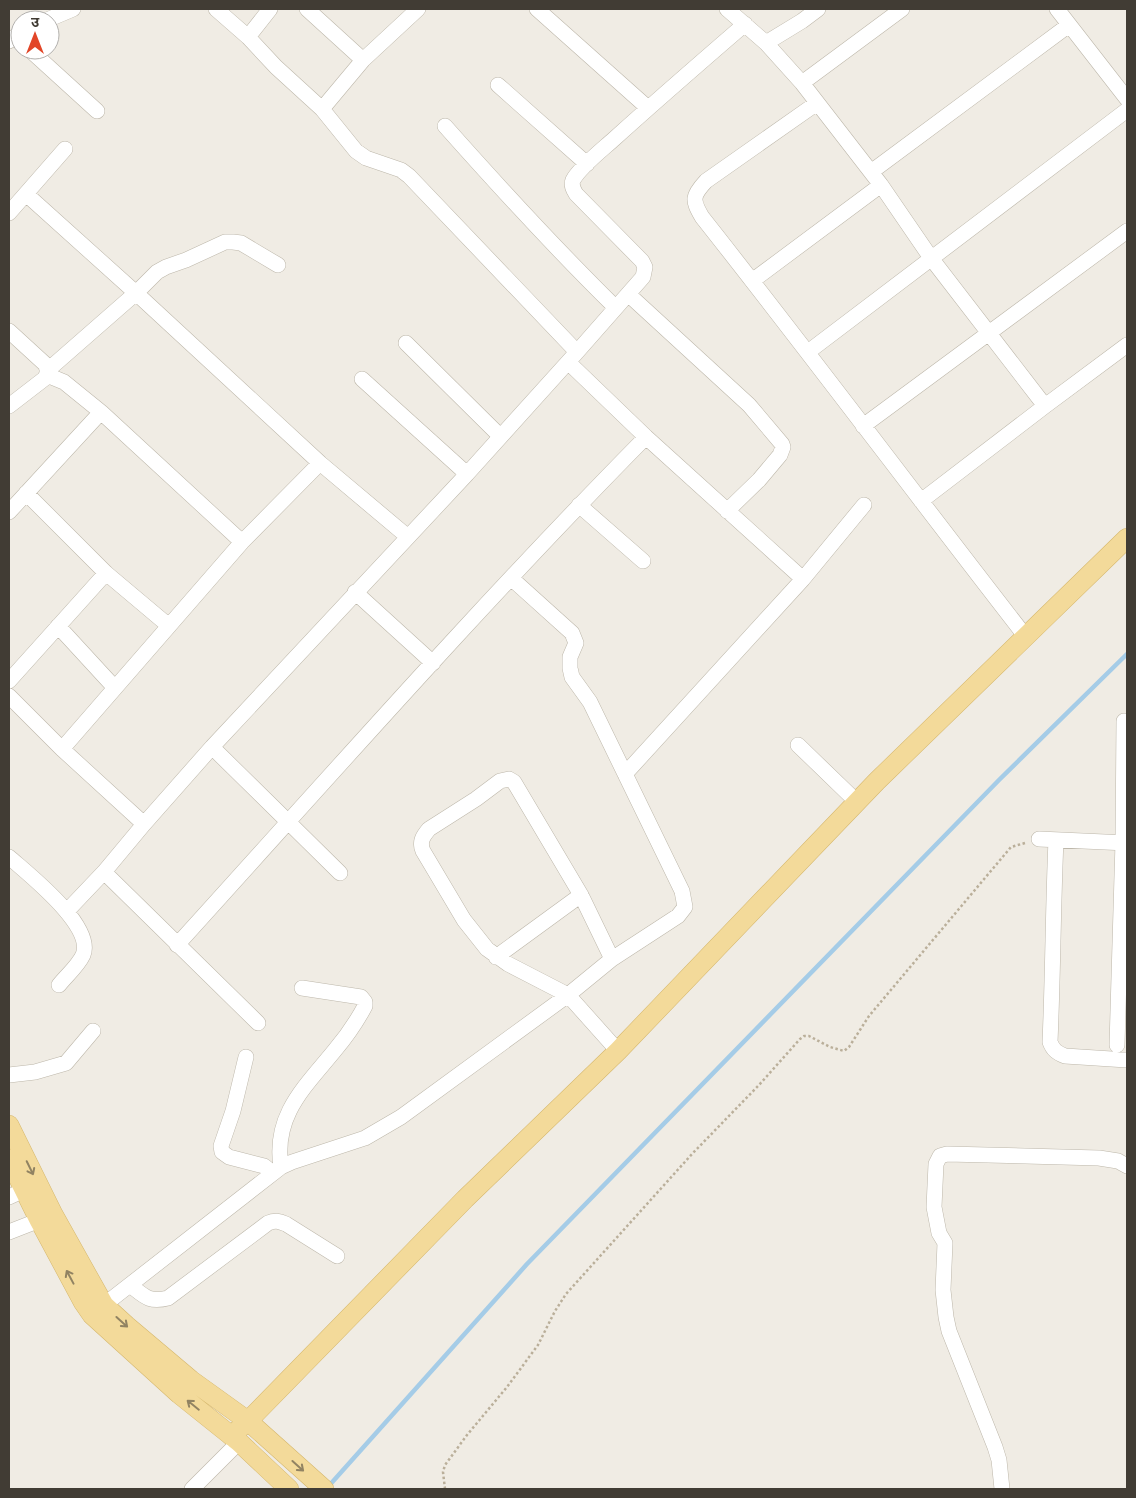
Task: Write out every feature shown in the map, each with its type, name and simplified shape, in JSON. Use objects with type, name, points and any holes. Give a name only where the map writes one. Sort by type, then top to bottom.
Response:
[{"type":"main road","points":[[235,1439],[248,1421],[465,1199],[618,1051],[857,802],[1127,538]]},
{"type":"main road","points":[[9,1125],[46,1217],[98,1310],[179,1394],[235,1439],[289,1489]]},
{"type":"main road","points":[[9,1159],[16,1193],[46,1217]]},
{"type":"main road","points":[[98,1310],[127,1326],[192,1380],[248,1421],[324,1489]]},
{"type":"street","points":[[60,14],[73,9]]},
{"type":"street","points":[[216,9],[248,37],[276,68],[322,109],[356,152],[366,158],[401,170],[410,176],[646,437],[803,579]]},
{"type":"street","points":[[248,37],[270,9]]},
{"type":"street","points":[[307,9],[363,60]]},
{"type":"street","points":[[322,109],[363,60],[418,9]]},
{"type":"street","points":[[537,9],[648,108]]},
{"type":"street","points":[[727,9],[766,44],[802,83],[881,185],[932,258],[1045,406]]},
{"type":"street","points":[[766,44],[818,9]]},
{"type":"street","points":[[802,83],[902,9]]},
{"type":"street","points":[[1057,9],[1127,99]]},
{"type":"street","points":[[67,912],[212,748],[355,592],[467,474],[643,277],[645,268],[642,261],[576,194],[572,184],[574,179],[587,164],[648,108],[745,24]]},
{"type":"street","points":[[871,172],[1069,25]]},
{"type":"street","points":[[41,60],[97,111]]},
{"type":"street","points":[[498,86],[587,164]]},
{"type":"street","points":[[817,103],[706,181],[698,190],[694,199],[696,207],[1026,637]]},
{"type":"street","points":[[808,352],[1127,110]]},
{"type":"street","points":[[445,126],[512,201],[615,307]]},
{"type":"street","points":[[9,213],[65,149]]},
{"type":"street","points":[[752,280],[881,185]]},
{"type":"street","points":[[26,194],[320,464],[408,537]]},
{"type":"street","points":[[863,426],[1127,231]]},
{"type":"street","points":[[9,406],[44,380],[47,372],[157,272],[166,266],[186,260],[225,242],[241,243],[278,265]]},
{"type":"street","points":[[628,294],[749,405],[782,444],[780,455],[759,480],[727,511]]},
{"type":"street","points":[[9,331],[45,364],[47,372],[64,382],[101,412],[242,542]]},
{"type":"street","points":[[406,343],[500,436]]},
{"type":"street","points":[[921,502],[1045,406],[1127,346]]},
{"type":"street","points":[[362,380],[467,474]]},
{"type":"street","points":[[9,512],[101,412]]},
{"type":"street","points":[[178,945],[433,662],[646,437]]},
{"type":"street","points":[[62,749],[242,542],[320,464]]},
{"type":"street","points":[[26,493],[106,573],[169,626]]},
{"type":"street","points":[[579,506],[643,561]]},
{"type":"street","points":[[625,774],[803,579],[864,506]]},
{"type":"street","points":[[9,682],[106,573]]},
{"type":"street","points":[[98,1310],[277,1170],[292,1162],[365,1138],[401,1117],[568,995],[612,959],[678,916],[685,907],[682,891],[590,702],[572,677],[570,657],[576,643],[572,633],[511,578]]},
{"type":"street","points":[[355,592],[433,662]]},
{"type":"street","points":[[58,626],[115,688]]},
{"type":"street","points":[[9,696],[62,749],[144,824]]},
{"type":"street","points":[[1056,840],[1050,1042],[1058,1054],[1121,1060],[1125,842],[1124,721]]},
{"type":"street","points":[[798,745],[857,802]]},
{"type":"street","points":[[212,748],[340,873]]},
{"type":"street","points":[[612,959],[581,895],[517,785],[509,779],[500,781],[476,800],[424,834],[421,840],[423,851],[464,920],[487,949],[496,956],[568,995],[618,1051]]},
{"type":"street","points":[[1038,839],[1125,842]]},
{"type":"street","points":[[9,857],[67,912],[85,941],[83,955],[59,985]]},
{"type":"street","points":[[104,872],[258,1023]]},
{"type":"street","points":[[496,956],[581,895]]},
{"type":"street","points":[[277,1170],[284,1123],[290,1109],[301,1091],[336,1049],[365,1006],[365,1002],[361,997],[302,988]]},
{"type":"street","points":[[9,1075],[35,1072],[66,1063],[93,1031]]},
{"type":"street","points":[[246,1057],[233,1111],[221,1146],[222,1152],[229,1156],[277,1170]]},
{"type":"street","points":[[1002,1489],[999,1460],[995,1447],[949,1331],[946,1317],[943,1290],[945,1243],[939,1233],[934,1207],[936,1164],[940,1156],[947,1154],[1100,1158],[1118,1161],[1127,1166]]},
{"type":"street","points":[[9,1232],[46,1217]]},
{"type":"street","points":[[130,1285],[152,1300],[168,1298],[273,1221],[280,1221],[286,1224],[337,1256]]},
{"type":"street","points":[[192,1489],[235,1439]]},
{"type":"path","points":[[445,1489],[443,1472],[445,1465],[538,1345],[566,1294],[692,1154],[804,1036],[809,1036],[839,1050],[844,1051],[849,1047],[869,1016],[1010,847],[1038,839]]},
{"type":"waterway","points":[[327,1488],[527,1264],[999,780],[1127,654]]}]
